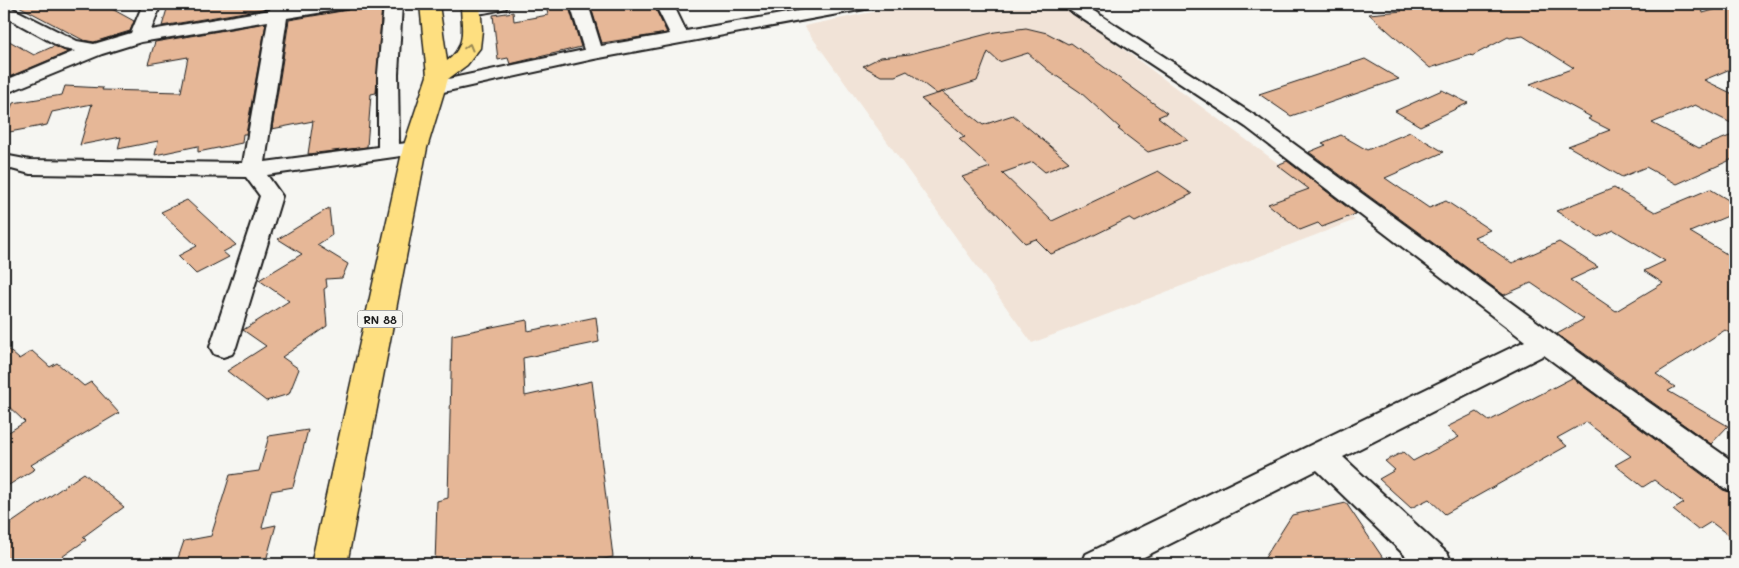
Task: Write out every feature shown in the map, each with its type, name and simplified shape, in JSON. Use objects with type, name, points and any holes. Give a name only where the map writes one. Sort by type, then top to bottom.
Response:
[{"type":"main road","points":[[436,82],[458,64],[467,55],[472,46],[453,12]]},
{"type":"main road","points":[[436,82],[453,12]]},
{"type":"main road","name":"RN 88","points":[[329,564],[402,150],[436,82]]},
{"type":"street","points":[[139,37],[152,4]]},
{"type":"street","points":[[4,88],[95,50],[139,37],[278,9],[342,4]]},
{"type":"street","points":[[4,161],[30,168],[253,170],[402,150],[388,74],[393,4]]},
{"type":"street","points":[[453,12],[500,4]]},
{"type":"street","points":[[579,4],[594,53]]},
{"type":"street","points":[[664,4],[681,38]]},
{"type":"street","points":[[770,4],[785,20]]},
{"type":"street","points":[[436,82],[865,4]]},
{"type":"street","points":[[1072,4],[1253,123],[1546,342],[1735,479]]},
{"type":"street","points":[[4,9],[71,45],[95,50]]},
{"type":"street","points":[[224,346],[271,196],[253,170],[278,9]]},
{"type":"street","points":[[1098,564],[1546,342]]},
{"type":"street","points":[[1320,454],[1436,564]]},
{"type":"shaded area","points":[[911,4],[1062,4],[1355,220],[1032,343],[804,26]]},
{"type":"building","points":[[15,4],[103,4],[134,21],[130,31],[94,42],[83,40]]},
{"type":"building","points":[[201,4],[269,4],[268,8],[162,26],[167,9]]},
{"type":"building","points":[[353,4],[382,4],[376,93],[371,94],[367,147],[308,154],[313,121],[272,129],[289,20],[348,10]]},
{"type":"building","points":[[568,4],[581,47],[510,64],[508,58],[498,60],[493,15],[513,12],[514,21],[548,15],[546,6]]},
{"type":"building","points":[[590,4],[653,4],[667,33],[602,43]]},
{"type":"building","points":[[1393,4],[1701,4],[1703,13],[1735,4],[1735,67],[1704,80],[1735,95],[1735,125],[1695,105],[1652,123],[1699,148],[1735,134],[1735,158],[1677,184],[1646,167],[1622,177],[1568,146],[1610,130],[1588,119],[1591,117],[1530,84],[1574,68],[1523,36],[1508,37],[1472,56],[1430,68],[1369,14],[1402,11]]},
{"type":"building","points":[[266,23],[246,134],[243,134],[242,143],[198,152],[198,146],[155,155],[158,141],[118,149],[121,137],[80,145],[92,104],[52,112],[47,125],[4,133],[4,125],[13,103],[62,95],[65,86],[103,88],[102,90],[181,92],[188,57],[148,64],[155,42]]},
{"type":"building","points":[[1026,28],[1047,33],[1068,44],[1071,43],[1167,113],[1158,117],[1188,140],[1148,152],[1118,129],[1120,128],[1080,92],[1049,71],[1028,53],[999,62],[988,52],[977,81],[942,92],[983,125],[1013,115],[1069,162],[1045,172],[1033,162],[1002,173],[1052,221],[1158,171],[1192,194],[1135,222],[1129,218],[1051,254],[1036,239],[1025,243],[962,177],[990,167],[959,139],[965,137],[921,99],[937,94],[907,71],[895,76],[881,76],[863,66],[881,57],[910,54],[995,32]]},
{"type":"building","points":[[4,38],[34,55],[54,46],[68,52],[4,79]]},
{"type":"building","points":[[1365,59],[1399,79],[1291,116],[1259,94]]},
{"type":"building","points":[[1442,90],[1468,103],[1420,126],[1395,111]]},
{"type":"building","points":[[1410,132],[1444,152],[1385,178],[1429,208],[1446,201],[1490,230],[1474,237],[1512,263],[1559,242],[1598,267],[1570,280],[1616,311],[1663,283],[1644,271],[1665,261],[1614,230],[1598,237],[1556,211],[1614,188],[1655,212],[1710,189],[1735,204],[1735,213],[1690,232],[1735,259],[1735,337],[1725,330],[1656,374],[1675,387],[1668,391],[1728,426],[1711,444],[1557,334],[1584,319],[1531,283],[1504,295],[1309,152],[1326,145],[1322,143],[1341,135],[1367,150]]},
{"type":"building","points":[[1287,161],[1356,214],[1322,227],[1318,223],[1300,230],[1268,204],[1309,189],[1277,165]]},
{"type":"building","points":[[187,200],[236,245],[223,252],[229,257],[196,274],[178,256],[197,246],[161,212]]},
{"type":"building","points":[[329,208],[332,235],[317,245],[348,264],[342,278],[326,279],[327,287],[324,289],[327,326],[282,357],[299,369],[289,394],[266,401],[227,371],[266,346],[243,330],[289,301],[259,280],[302,254],[278,239]]},
{"type":"building","points":[[596,317],[599,342],[523,358],[525,396],[592,381],[613,557],[583,564],[435,564],[437,501],[448,498],[452,335],[527,320],[528,331]]},
{"type":"building","points":[[4,346],[19,359],[32,351],[50,367],[57,363],[84,386],[91,382],[119,413],[31,465],[35,469],[4,488],[4,435],[25,422],[4,402]]},
{"type":"building","points":[[1572,378],[1723,490],[1735,494],[1735,540],[1711,522],[1698,530],[1673,510],[1684,503],[1654,480],[1643,487],[1615,465],[1631,456],[1586,422],[1557,438],[1567,446],[1445,514],[1429,499],[1411,508],[1379,479],[1395,470],[1385,461],[1403,452],[1413,461],[1459,437],[1447,427],[1477,412],[1489,421]]},
{"type":"building","points":[[308,430],[293,487],[271,491],[262,528],[276,525],[265,564],[176,564],[184,541],[211,536],[230,475],[259,471],[269,436]]},
{"type":"building","points":[[84,473],[124,507],[83,537],[86,540],[52,564],[4,564],[4,528]]},
{"type":"building","points":[[1346,503],[1387,564],[1261,564],[1292,515]]}]
